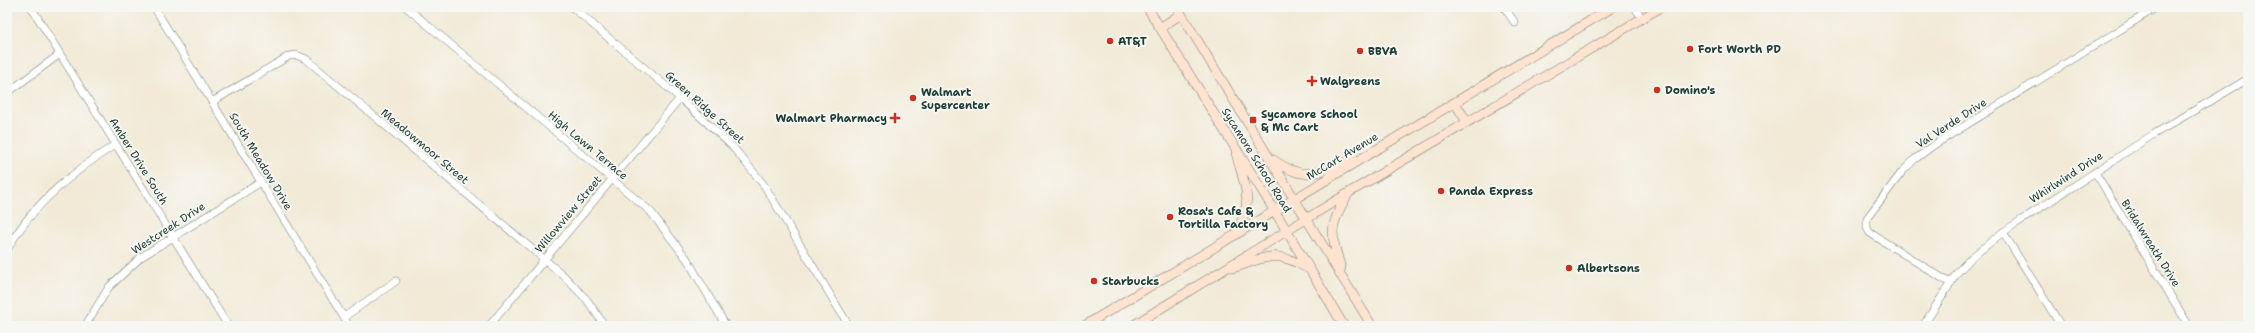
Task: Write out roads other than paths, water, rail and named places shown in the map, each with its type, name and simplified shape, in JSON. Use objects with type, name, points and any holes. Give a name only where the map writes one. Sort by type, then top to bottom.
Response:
[{"type":"main road","name":"Sycamore School Road","points":[[1147,7],[1234,144],[1308,269],[1344,326]]},
{"type":"main road","name":"McCart Avenue","points":[[1084,326],[1093,323],[1236,234],[1613,7]]},
{"type":"main road","points":[[1132,326],[1350,192],[1661,7]]},
{"type":"main road","name":"Sycamore School Road","points":[[1179,11],[1372,326]]},
{"type":"main road","points":[[1160,28],[1179,11]]},
{"type":"main road","points":[[1455,103],[1467,122]]},
{"type":"main road","points":[[1234,144],[1248,192],[1245,214],[1236,234]]},
{"type":"main road","points":[[1268,156],[1286,168],[1309,175],[1371,153]]},
{"type":"main road","points":[[1346,283],[1332,240],[1336,214],[1350,192]]},
{"type":"main road","points":[[1220,272],[1273,255],[1290,258],[1308,269]]},
{"type":"street","name":"Amber Drive South","points":[[31,7],[173,236],[226,325]]},
{"type":"street","name":"South Meadow Drive","points":[[155,7],[349,326]]},
{"type":"street","name":"High Lawn Terrace","points":[[406,7],[650,211],[674,240],[726,326]]},
{"type":"street","name":"Green Ridge Street","points":[[572,7],[680,98],[732,146],[764,185],[849,326]]},
{"type":"street","points":[[1504,7],[1515,23]]},
{"type":"street","points":[[1635,7],[1642,19]]},
{"type":"street","name":"Val Verde Drive","points":[[1950,283],[1870,233],[1867,228],[1867,218],[1884,195],[1902,172],[1937,143],[2157,7]]},
{"type":"street","points":[[7,93],[60,54]]},
{"type":"street","name":"Meadowmoor Street","points":[[212,102],[289,56],[296,55],[306,59],[563,275],[586,300],[605,326]]},
{"type":"street","name":"Whirlwind Drive","points":[[1923,326],[1950,283],[1971,258],[2003,232],[2094,172],[2248,79]]},
{"type":"street","name":"Willowview Street","points":[[489,326],[680,98]]},
{"type":"street","points":[[7,250],[29,218],[45,201],[77,171],[116,144]]},
{"type":"street","name":"Bridalwreath Drive","points":[[2094,172],[2189,326]]},
{"type":"street","name":"Westcreek Drive","points":[[85,326],[110,287],[141,257],[261,182]]},
{"type":"street","points":[[2003,232],[2061,326]]},
{"type":"street","points":[[344,317],[396,280]]},
{"type":"place","name":"AT&T","points":[[1110,41]]},
{"type":"place","name":"Fort Worth PD","points":[[1690,49]]},
{"type":"place","name":"BBVA","points":[[1360,51]]},
{"type":"place","name":"Walgreens","points":[[1312,81]]},
{"type":"place","name":"Domino's","points":[[1657,90]]},
{"type":"place","name":"Walmart Supercenter","points":[[913,98]]},
{"type":"place","name":"Walmart Pharmacy","points":[[895,118]]},
{"type":"place","name":"Sycamore School & Mc Cart","points":[[1253,120]]},
{"type":"place","name":"Panda Express","points":[[1441,191]]},
{"type":"place","name":"Rosa's Cafe & Tortilla Factory","points":[[1170,217]]},
{"type":"place","name":"Albertsons","points":[[1569,268]]},
{"type":"place","name":"Starbucks","points":[[1094,281]]}]
